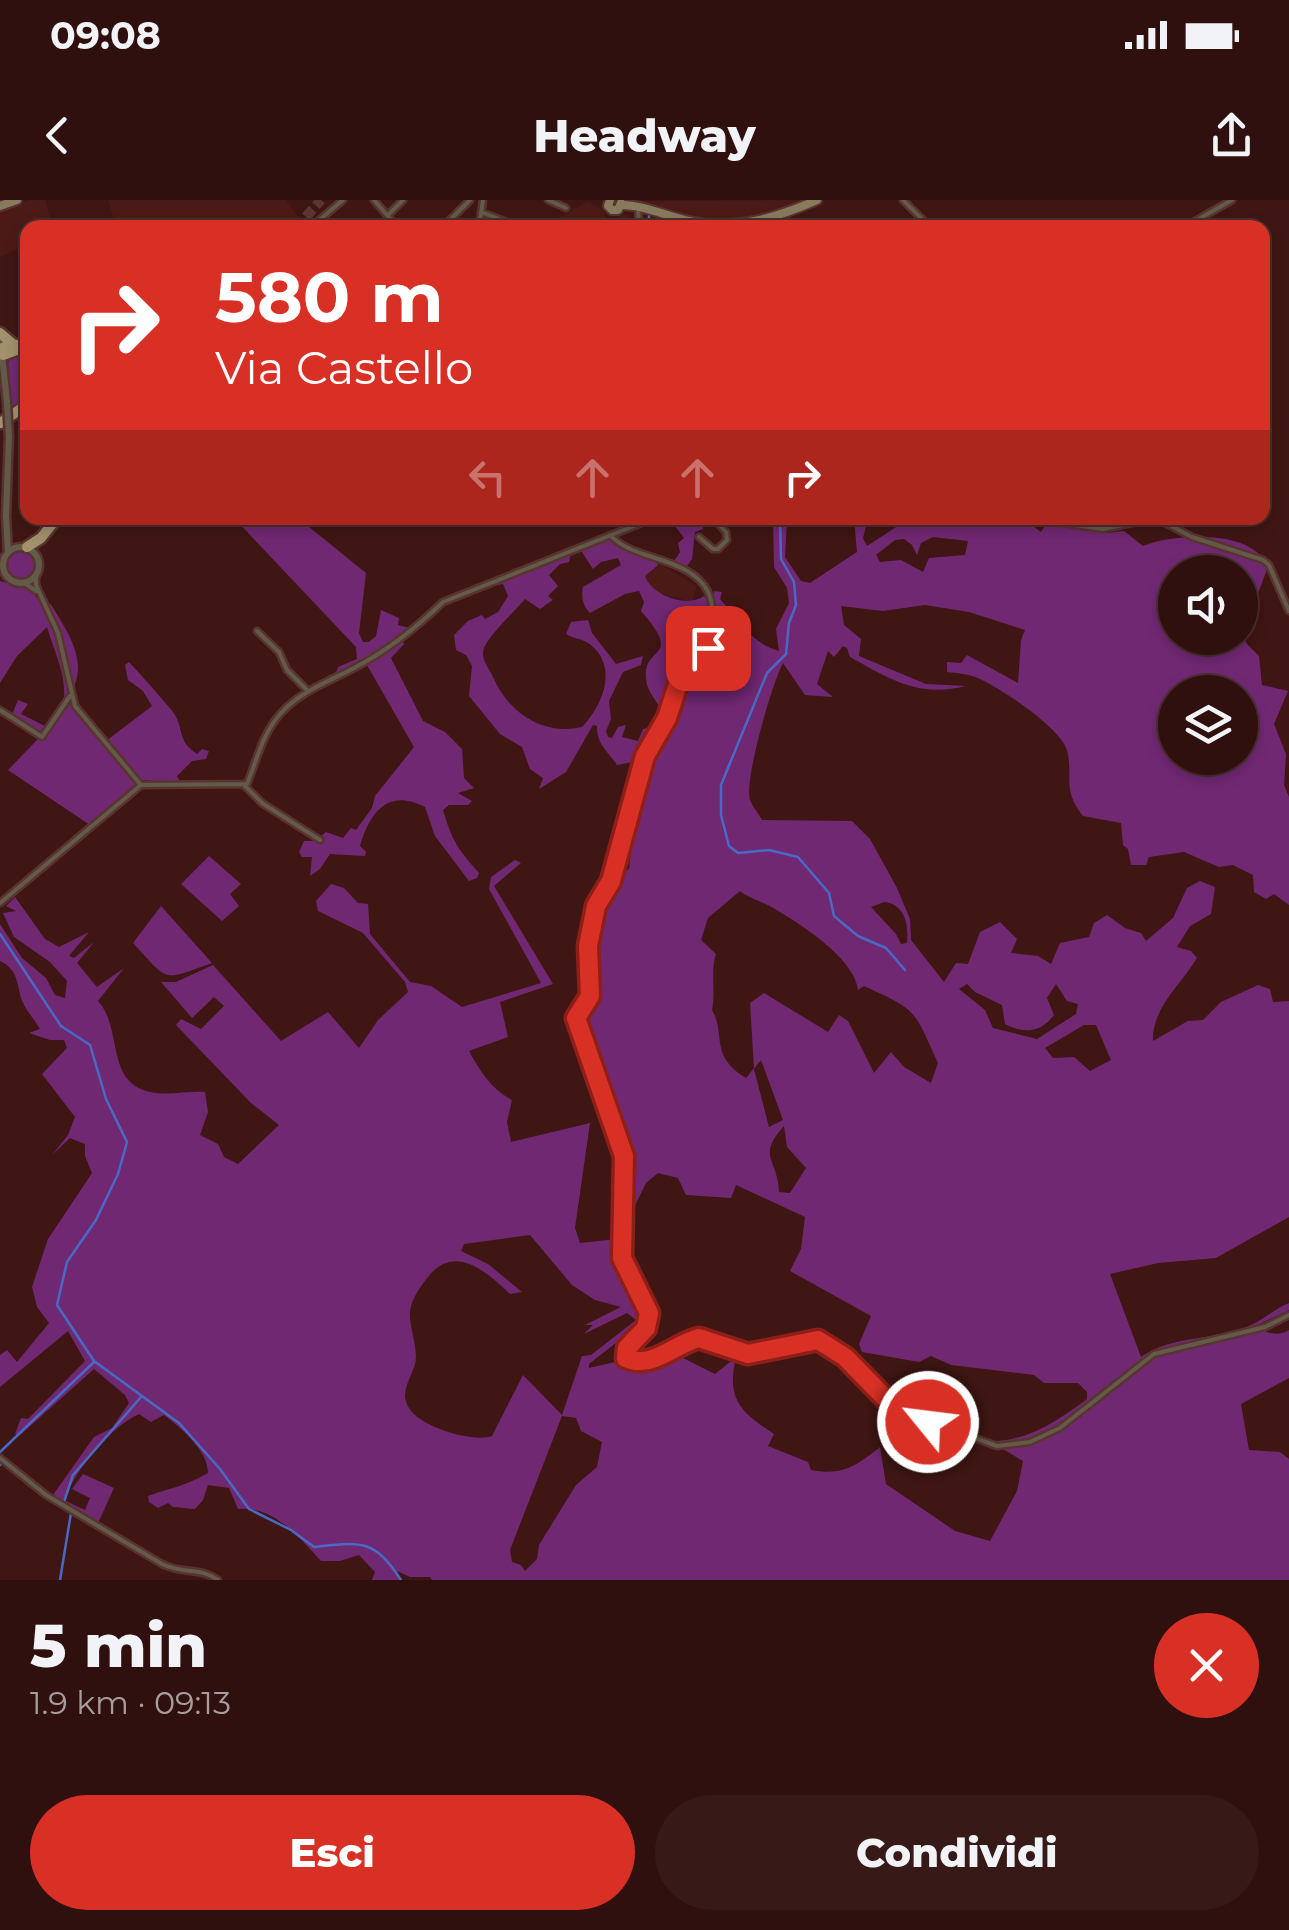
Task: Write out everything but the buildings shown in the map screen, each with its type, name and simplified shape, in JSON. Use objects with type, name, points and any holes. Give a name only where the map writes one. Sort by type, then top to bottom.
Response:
[{"type":"main road","points":[[0,206],[18,200]]},
{"type":"main road","points":[[610,200],[612,210],[618,210],[620,202],[679,220]]},
{"type":"main road","points":[[762,220],[818,200]]},
{"type":"main road","points":[[28,550],[51,525]]},
{"type":"street","points":[[319,220],[343,200]]},
{"type":"street","points":[[374,200],[392,220]]},
{"type":"street","points":[[388,215],[403,200]]},
{"type":"street","points":[[452,220],[478,200],[480,220]]},
{"type":"street","points":[[548,200],[566,208]]},
{"type":"street","points":[[903,200],[923,220]]},
{"type":"street","points":[[1197,220],[1232,200]]},
{"type":"street","points":[[642,220],[644,208]]},
{"type":"street","points":[[481,212],[502,220]]},
{"type":"street","points":[[9,345],[8,552],[3,564],[11,580],[23,582],[39,594]]},
{"type":"street","points":[[245,786],[272,725],[284,710],[418,626],[443,602],[637,525]]},
{"type":"street","points":[[698,538],[713,550],[718,549],[726,540],[726,532],[720,525]]},
{"type":"street","points":[[1076,525],[1103,529],[1125,525]]},
{"type":"street","points":[[1171,525],[1192,537],[1270,565],[1289,611]]},
{"type":"street","points":[[8,534],[39,565],[39,594],[62,644],[70,696],[84,720],[141,784]]},
{"type":"street","points":[[610,536],[630,549],[695,575],[706,584],[711,599],[706,657],[680,678],[667,718],[645,756],[611,881],[596,906],[588,946],[590,996],[576,1018],[624,1156],[622,1258],[649,1313],[646,1328],[627,1348],[626,1358],[632,1362],[660,1357],[699,1338],[748,1354],[818,1340],[832,1346],[880,1394],[906,1413],[1004,1446],[1030,1442],[1060,1428],[1154,1354],[1264,1327],[1289,1315]]},
{"type":"street","points":[[8,552],[28,550]]},
{"type":"street","points":[[23,582],[36,575]]},
{"type":"street","points":[[256,631],[280,654],[287,670],[308,692]]},
{"type":"street","points":[[0,710],[42,737],[70,696]]},
{"type":"street","points":[[0,902],[141,784],[245,786],[262,803],[320,840]]},
{"type":"street","points":[[0,1458],[46,1495],[162,1564],[178,1572],[198,1570],[218,1580]]},
{"type":"shaded area","points":[[29,200],[45,200],[51,220],[20,220],[20,248],[0,257],[0,211]]},
{"type":"shaded area","points":[[108,200],[286,200],[299,218],[297,220],[114,220]]},
{"type":"shaded area","points":[[809,200],[752,220],[699,220],[636,201]]},
{"type":"shaded area","points":[[587,202],[601,208],[608,220],[555,220]]},
{"type":"shaded area","points":[[20,353],[20,405],[12,410],[8,363],[10,357]]},
{"type":"shaded area","points":[[241,525],[307,525],[366,573],[359,633],[363,642],[376,636],[381,610],[399,618],[398,625],[409,628],[400,637],[404,644],[391,658],[423,721],[445,732],[462,749],[464,778],[474,788],[458,793],[472,801],[443,810],[456,844],[479,873],[477,878],[469,881],[435,836],[425,807],[401,800],[382,807],[369,823],[360,846],[365,856],[330,854],[310,876],[312,857],[302,857],[299,852],[304,841],[315,841],[326,832],[343,838],[351,828],[356,830],[372,808],[375,796],[414,747],[367,665],[360,664],[335,675],[338,667],[357,659],[356,647]]},
{"type":"shaded area","points":[[674,525],[703,525],[703,529],[695,532],[692,559],[687,566],[700,574],[699,578],[673,563],[680,552],[678,543],[684,538]]},
{"type":"shaded area","points":[[773,525],[787,525],[785,557],[801,581],[810,583],[857,552],[855,525],[866,525],[863,538],[867,546],[899,525],[1032,525],[1041,532],[1045,525],[1053,525],[1107,533],[1124,531],[1143,546],[1168,539],[1212,537],[1251,548],[1269,564],[1258,593],[1258,555],[1158,555],[1158,655],[1258,655],[1262,685],[1288,691],[1274,724],[1286,754],[1289,905],[1274,894],[1266,899],[1254,892],[1253,875],[1233,865],[1219,867],[1184,852],[1149,857],[1146,865],[1131,865],[1128,849],[1123,845],[1121,823],[1083,816],[1076,806],[1070,790],[1067,750],[1054,731],[988,683],[947,672],[947,662],[961,663],[967,655],[1018,683],[1025,630],[969,612],[925,605],[883,611],[841,606],[844,625],[861,639],[859,656],[926,684],[966,686],[933,690],[905,684],[850,657],[843,646],[834,657],[828,651],[817,684],[833,697],[805,695],[783,663],[760,732],[749,789],[750,800],[762,820],[852,821],[870,839],[897,888],[910,919],[911,940],[944,982],[956,963],[968,964],[980,932],[1000,922],[1017,939],[1011,953],[1038,956],[1051,964],[1060,943],[1089,937],[1094,923],[1107,915],[1125,928],[1141,933],[1146,941],[1173,918],[1187,888],[1200,881],[1215,887],[1211,914],[1190,926],[1177,947],[1191,951],[1197,958],[1162,1007],[1153,1041],[1188,1021],[1203,1020],[1221,1002],[1258,985],[1270,989],[1273,1002],[1289,1001],[1289,1217],[1216,1258],[1158,1263],[1110,1274],[1141,1357],[1168,1344],[1241,1329],[1289,1303],[1289,1310],[1255,1326],[1272,1333],[1289,1330],[1289,1378],[1241,1404],[1249,1450],[1280,1452],[1289,1459],[1289,1580],[432,1580],[397,1571],[401,1580],[372,1580],[375,1572],[359,1555],[321,1561],[274,1517],[238,1509],[229,1488],[208,1485],[195,1509],[168,1503],[158,1508],[149,1502],[148,1496],[208,1473],[199,1448],[164,1415],[151,1422],[139,1414],[127,1421],[94,1451],[63,1501],[53,1495],[94,1437],[112,1428],[129,1403],[94,1369],[20,1435],[15,1434],[21,1418],[28,1419],[85,1361],[68,1331],[0,1387],[0,1355],[7,1350],[17,1362],[49,1323],[37,1307],[32,1287],[48,1239],[92,1173],[85,1144],[70,1138],[52,1155],[68,1135],[75,1117],[42,1074],[67,1048],[64,1040],[29,1033],[40,1029],[22,1002],[13,972],[0,961],[0,924],[22,958],[46,978],[55,995],[65,998],[67,981],[50,962],[14,937],[3,913],[16,911],[6,906],[15,897],[45,939],[59,947],[89,932],[69,956],[74,958],[94,942],[77,963],[97,987],[124,968],[98,1001],[106,1012],[126,1077],[150,1092],[205,1092],[208,1112],[200,1135],[218,1144],[224,1157],[238,1164],[279,1125],[251,1103],[176,1025],[181,1019],[201,1029],[224,1006],[214,997],[192,1018],[161,982],[176,982],[213,965],[281,1041],[328,1012],[359,1048],[378,1020],[408,992],[405,982],[363,933],[318,911],[316,901],[331,884],[344,888],[358,903],[368,904],[370,934],[410,982],[431,986],[462,1007],[541,983],[489,889],[491,877],[515,860],[521,863],[494,886],[553,984],[500,1002],[508,1037],[469,1051],[492,1085],[512,1100],[507,1122],[511,1142],[590,1123],[575,1228],[580,1243],[617,1239],[621,1269],[640,1301],[645,1320],[589,1364],[589,1368],[667,1350],[715,1374],[736,1357],[735,1394],[745,1411],[774,1434],[768,1446],[808,1462],[811,1470],[832,1472],[856,1464],[880,1447],[886,1484],[955,1531],[990,1541],[1017,1491],[1023,1461],[989,1441],[1016,1438],[1041,1429],[1087,1399],[1087,1392],[1078,1383],[1044,1383],[1034,1375],[951,1365],[931,1356],[919,1362],[862,1352],[859,1344],[871,1316],[790,1271],[801,1249],[805,1217],[736,1185],[731,1198],[686,1195],[678,1178],[658,1173],[646,1183],[624,1228],[625,1161],[580,1021],[590,1002],[590,946],[597,906],[629,868],[634,825],[626,821],[637,771],[632,762],[617,765],[593,725],[566,772],[539,789],[543,778],[530,769],[522,747],[500,734],[469,696],[472,666],[466,655],[456,650],[454,635],[468,621],[498,612],[508,596],[503,584],[497,582],[571,552],[569,562],[560,564],[549,575],[558,586],[548,596],[553,600],[540,609],[525,599],[487,643],[484,660],[517,711],[554,728],[582,727],[602,696],[606,673],[598,652],[585,641],[566,634],[571,622],[588,620],[592,633],[616,664],[643,656],[641,665],[623,672],[609,701],[611,719],[606,731],[612,738],[618,727],[626,725],[622,737],[638,741],[643,729],[655,726],[662,714],[646,679],[646,668],[659,651],[660,638],[641,611],[644,602],[639,591],[588,611],[583,587],[621,565],[618,558],[601,562],[593,569],[580,549],[608,538],[617,546],[655,561],[658,565],[645,576],[655,589],[671,598],[689,601],[704,596],[714,604],[714,591],[722,592],[720,599],[746,630],[760,643],[779,651],[776,629],[789,603],[787,588],[774,567]],"holes":[[[933,537],[968,541],[965,555],[929,558],[923,572],[901,560],[880,562],[876,555],[895,540],[904,539],[917,555],[921,543]],[[740,891],[812,933],[848,967],[858,990],[864,986],[912,1013],[938,1063],[931,1083],[904,1067],[891,1052],[874,1073],[848,1021],[839,1015],[828,1032],[764,993],[750,1003],[754,1068],[746,1078],[734,1070],[723,1053],[712,1010],[716,954],[701,940],[708,918]],[[884,902],[901,911],[907,943],[901,944],[871,907]],[[967,984],[1002,1005],[1005,1024],[1025,1030],[1043,1025],[1054,1015],[1047,998],[1056,984],[1067,1001],[1078,1004],[1076,1014],[1037,1039],[993,1028],[985,1010],[959,989]],[[1084,1025],[1096,1025],[1111,1060],[1090,1071],[1074,1057],[1053,1058],[1045,1048]],[[761,1060],[783,1120],[769,1127],[754,1069]],[[784,1126],[787,1147],[806,1168],[790,1193],[779,1192],[770,1152]],[[530,1235],[572,1285],[595,1300],[621,1307],[585,1325],[593,1325],[584,1334],[627,1313],[636,1320],[591,1355],[582,1356],[562,1415],[523,1375],[492,1436],[447,1432],[409,1408],[405,1395],[416,1357],[410,1311],[414,1297],[438,1267],[448,1262],[470,1264],[510,1294],[522,1292],[488,1264],[461,1251],[464,1244]],[[562,1416],[576,1418],[581,1431],[602,1442],[597,1467],[576,1485],[539,1545],[537,1559],[525,1571],[512,1562],[510,1550]]]},
{"type":"shaded area","points":[[21,551],[31,555],[35,565],[31,575],[21,579],[11,575],[7,565],[11,555]]},
{"type":"shaded area","points":[[658,563],[697,586],[692,602],[659,593],[648,584],[645,576]]},
{"type":"shaded area","points":[[0,581],[31,590],[46,611],[50,603],[77,657],[77,679],[72,690],[85,719],[106,741],[152,706],[143,691],[128,680],[125,665],[129,662],[173,712],[190,749],[197,754],[202,749],[209,751],[206,759],[192,761],[177,776],[181,783],[144,780],[90,825],[8,770],[39,738],[10,720],[18,700],[28,704],[21,714],[49,728],[63,705],[64,692],[47,627],[17,656],[0,683]]},
{"type":"shaded area","points":[[209,856],[241,884],[230,894],[239,906],[222,921],[181,884]]},
{"type":"shaded area","points":[[161,906],[212,963],[167,975],[133,943]]},
{"type":"shaded area","points":[[83,1474],[114,1488],[98,1523],[65,1504],[66,1501],[85,1510],[90,1498],[72,1489]]},
{"type":"waterway","points":[[649,214],[649,220]]},
{"type":"waterway","points":[[780,525],[781,559],[794,582],[796,605],[789,623],[786,654],[767,673],[721,785],[721,815],[729,846],[738,853],[769,850],[798,857],[829,893],[834,916],[858,936],[886,948],[905,970]]},
{"type":"waterway","points":[[0,934],[61,1026],[90,1045],[106,1099],[127,1142],[118,1174],[96,1220],[67,1262],[57,1305],[94,1361],[179,1423],[249,1509],[291,1530],[314,1547],[355,1544],[374,1550],[401,1580]]},
{"type":"waterway","points":[[0,1452],[93,1363]]},
{"type":"waterway","points":[[64,1502],[73,1475],[141,1397]]},
{"type":"waterway","points":[[60,1580],[71,1513]]},
{"type":"tunnel","points":[[303,220],[321,200]]},
{"type":"route","points":[[708,648],[702,663],[680,678],[667,718],[645,756],[611,881],[596,906],[588,946],[590,996],[576,1018],[624,1156],[622,1258],[649,1313],[646,1328],[624,1353],[632,1362],[660,1357],[699,1338],[739,1354],[818,1340],[845,1357],[888,1401],[928,1422]]}]
